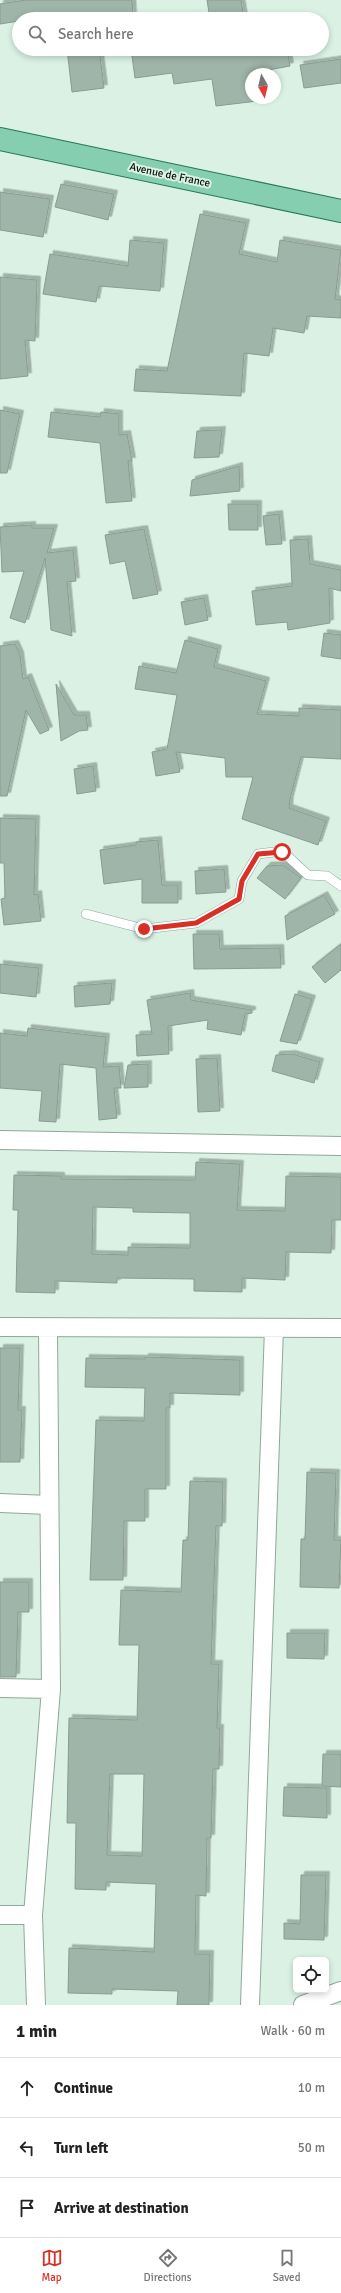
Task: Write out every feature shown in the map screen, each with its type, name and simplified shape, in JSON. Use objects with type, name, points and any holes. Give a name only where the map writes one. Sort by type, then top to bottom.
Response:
[{"type":"main road","name":"Avenue de France","points":[[0,139],[341,211]]},
{"type":"street","points":[[0,1140],[341,1146]]},
{"type":"street","points":[[0,1327],[48,1329],[341,1328]]},
{"type":"street","points":[[250,2005],[274,1328]]},
{"type":"street","points":[[36,2005],[33,1915],[51,1689],[48,1329]]},
{"type":"street","points":[[0,1503],[49,1505]]},
{"type":"street","points":[[0,1688],[51,1689]]},
{"type":"street","points":[[0,1915],[33,1915]]},
{"type":"street","points":[[303,2005],[341,1991]]},
{"type":"lane","points":[[86,914],[144,929],[196,923],[239,899],[242,881],[258,854],[282,852],[308,875],[327,876],[341,886]]},
{"type":"building","points":[[26,0],[132,0],[133,12],[12,12],[12,22],[0,24],[0,4]]},
{"type":"building","points":[[207,0],[241,0],[243,12],[209,12]]},
{"type":"building","points":[[68,56],[100,56],[104,88],[72,92]]},
{"type":"building","points":[[132,56],[288,56],[290,66],[279,68],[245,68],[245,103],[216,106],[212,79],[174,84],[172,73],[135,78]]},
{"type":"building","points":[[341,59],[341,83],[304,88],[300,65]]},
{"type":"building","points":[[61,184],[114,194],[108,220],[55,207]]},
{"type":"building","points":[[0,192],[50,199],[43,237],[0,230]]},
{"type":"building","points":[[200,214],[246,223],[239,254],[277,262],[280,240],[341,250],[335,299],[341,300],[341,318],[307,316],[304,333],[273,328],[269,356],[244,353],[241,396],[134,391],[136,369],[167,371]]},
{"type":"building","points":[[130,240],[164,243],[160,291],[99,286],[96,302],[43,294],[50,254],[128,266]]},
{"type":"building","points":[[0,277],[37,280],[35,341],[25,340],[28,376],[0,379]]},
{"type":"building","points":[[0,410],[20,414],[7,473],[0,473]]},
{"type":"building","points":[[51,412],[100,417],[101,412],[119,414],[119,435],[127,434],[132,461],[128,461],[132,501],[106,503],[100,443],[48,437]]},
{"type":"building","points":[[222,430],[219,457],[194,458],[197,431]]},
{"type":"building","points":[[239,466],[240,491],[190,496],[192,480]]},
{"type":"building","points":[[228,504],[258,504],[258,530],[229,530]]},
{"type":"building","points":[[279,514],[282,544],[266,545],[263,516]]},
{"type":"building","points":[[32,525],[32,528],[54,528],[47,553],[73,550],[76,581],[67,582],[72,636],[51,630],[45,558],[25,623],[10,618],[24,571],[2,572],[0,527]]},
{"type":"building","points":[[144,529],[158,594],[133,599],[125,561],[110,564],[105,535]]},
{"type":"building","points":[[308,539],[310,564],[341,570],[341,591],[329,588],[330,623],[288,630],[287,622],[256,625],[252,591],[292,586],[290,540]]},
{"type":"building","points":[[204,598],[208,620],[185,625],[181,602]]},
{"type":"building","points":[[324,633],[341,635],[341,659],[321,656]]},
{"type":"building","points":[[185,640],[218,649],[214,667],[266,681],[257,714],[299,716],[299,708],[341,710],[341,759],[301,757],[290,799],[289,808],[326,821],[318,845],[242,819],[253,777],[226,777],[225,758],[176,752],[180,772],[156,776],[152,752],[167,749],[177,695],[135,689],[139,666],[176,673]]},
{"type":"building","points":[[15,644],[20,655],[23,679],[28,677],[49,730],[40,734],[26,710],[7,796],[0,796],[0,646]]},
{"type":"building","points":[[56,684],[74,715],[86,715],[88,730],[79,731],[61,741]]},
{"type":"building","points":[[93,766],[96,791],[77,794],[74,769]]},
{"type":"building","points":[[0,818],[36,819],[34,895],[38,894],[41,921],[4,925],[1,899],[5,898],[4,863],[0,863]]},
{"type":"building","points":[[158,840],[162,885],[178,885],[178,903],[142,903],[142,879],[104,884],[100,850],[136,845],[136,842]]},
{"type":"building","points":[[283,865],[301,878],[285,899],[257,878],[267,866]]},
{"type":"building","points":[[224,869],[226,892],[196,894],[195,871]]},
{"type":"building","points":[[324,895],[335,914],[287,940],[285,916]]},
{"type":"building","points":[[193,934],[219,934],[220,949],[280,948],[281,968],[194,969]]},
{"type":"building","points":[[341,944],[341,970],[325,983],[312,967]]},
{"type":"building","points":[[0,964],[39,968],[36,997],[0,993]]},
{"type":"building","points":[[112,983],[110,1004],[75,1007],[74,986]]},
{"type":"building","points":[[190,993],[191,1000],[252,1010],[252,1013],[245,1014],[241,1035],[207,1029],[208,1020],[168,1026],[169,1054],[137,1056],[136,1035],[152,1034],[147,1000]]},
{"type":"building","points":[[295,994],[312,999],[297,1044],[280,1041]]},
{"type":"building","points":[[28,1028],[106,1037],[103,1067],[119,1066],[121,1088],[114,1088],[117,1118],[99,1120],[96,1068],[60,1064],[56,1122],[39,1121],[42,1091],[0,1088],[0,1033],[27,1036]]},
{"type":"building","points":[[292,1054],[320,1062],[314,1083],[272,1071],[276,1055]]},
{"type":"building","points":[[217,1058],[220,1111],[198,1112],[196,1059]]},
{"type":"building","points":[[148,1064],[148,1087],[124,1088],[128,1065]]},
{"type":"building","points":[[196,1162],[240,1164],[237,1210],[285,1211],[286,1176],[341,1177],[341,1220],[332,1220],[331,1253],[286,1252],[285,1280],[242,1278],[242,1292],[194,1291],[194,1279],[117,1278],[117,1283],[55,1281],[55,1293],[16,1292],[18,1210],[13,1210],[14,1175],[61,1176],[61,1179],[195,1180]],"holes":[[[93,1207],[133,1208],[133,1212],[190,1213],[190,1248],[128,1247],[128,1255],[92,1254]]]},
{"type":"building","points":[[0,1348],[20,1348],[18,1410],[22,1410],[20,1462],[0,1462]]},
{"type":"building","points":[[145,1357],[240,1360],[240,1395],[170,1393],[170,1408],[166,1408],[166,1489],[145,1489],[145,1521],[124,1521],[123,1580],[90,1580],[96,1420],[144,1421],[145,1388],[85,1387],[86,1358],[145,1359]]},
{"type":"building","points":[[307,1472],[336,1473],[334,1540],[341,1540],[339,1588],[300,1587],[301,1539],[305,1539]]},
{"type":"building","points":[[190,1481],[223,1482],[222,1526],[216,1526],[211,1664],[219,1664],[217,1728],[220,1728],[219,1769],[213,1769],[211,1838],[207,1838],[206,1896],[196,1895],[195,1954],[210,1954],[209,2005],[177,2005],[178,1991],[112,1989],[112,1994],[68,1993],[69,1948],[154,1952],[156,1884],[106,1882],[106,1890],[75,1889],[76,1823],[67,1823],[69,1718],[137,1720],[139,1645],[119,1645],[121,1590],[181,1592],[183,1540],[188,1540]],"holes":[[[110,1774],[144,1774],[142,1856],[107,1855]]]},
{"type":"building","points":[[0,1582],[29,1582],[29,1612],[18,1612],[16,1677],[0,1677]]},
{"type":"building","points":[[287,1633],[325,1633],[324,1659],[287,1658]]},
{"type":"building","points":[[323,1754],[341,1754],[341,1787],[322,1786]]},
{"type":"building","points":[[284,1787],[327,1788],[327,1818],[283,1816]]},
{"type":"building","points":[[301,1875],[326,1875],[324,1940],[284,1939],[284,1923],[300,1924]]},
{"type":"route","points":[[144,929],[196,923],[239,899],[242,881],[258,854],[282,852]]}]
